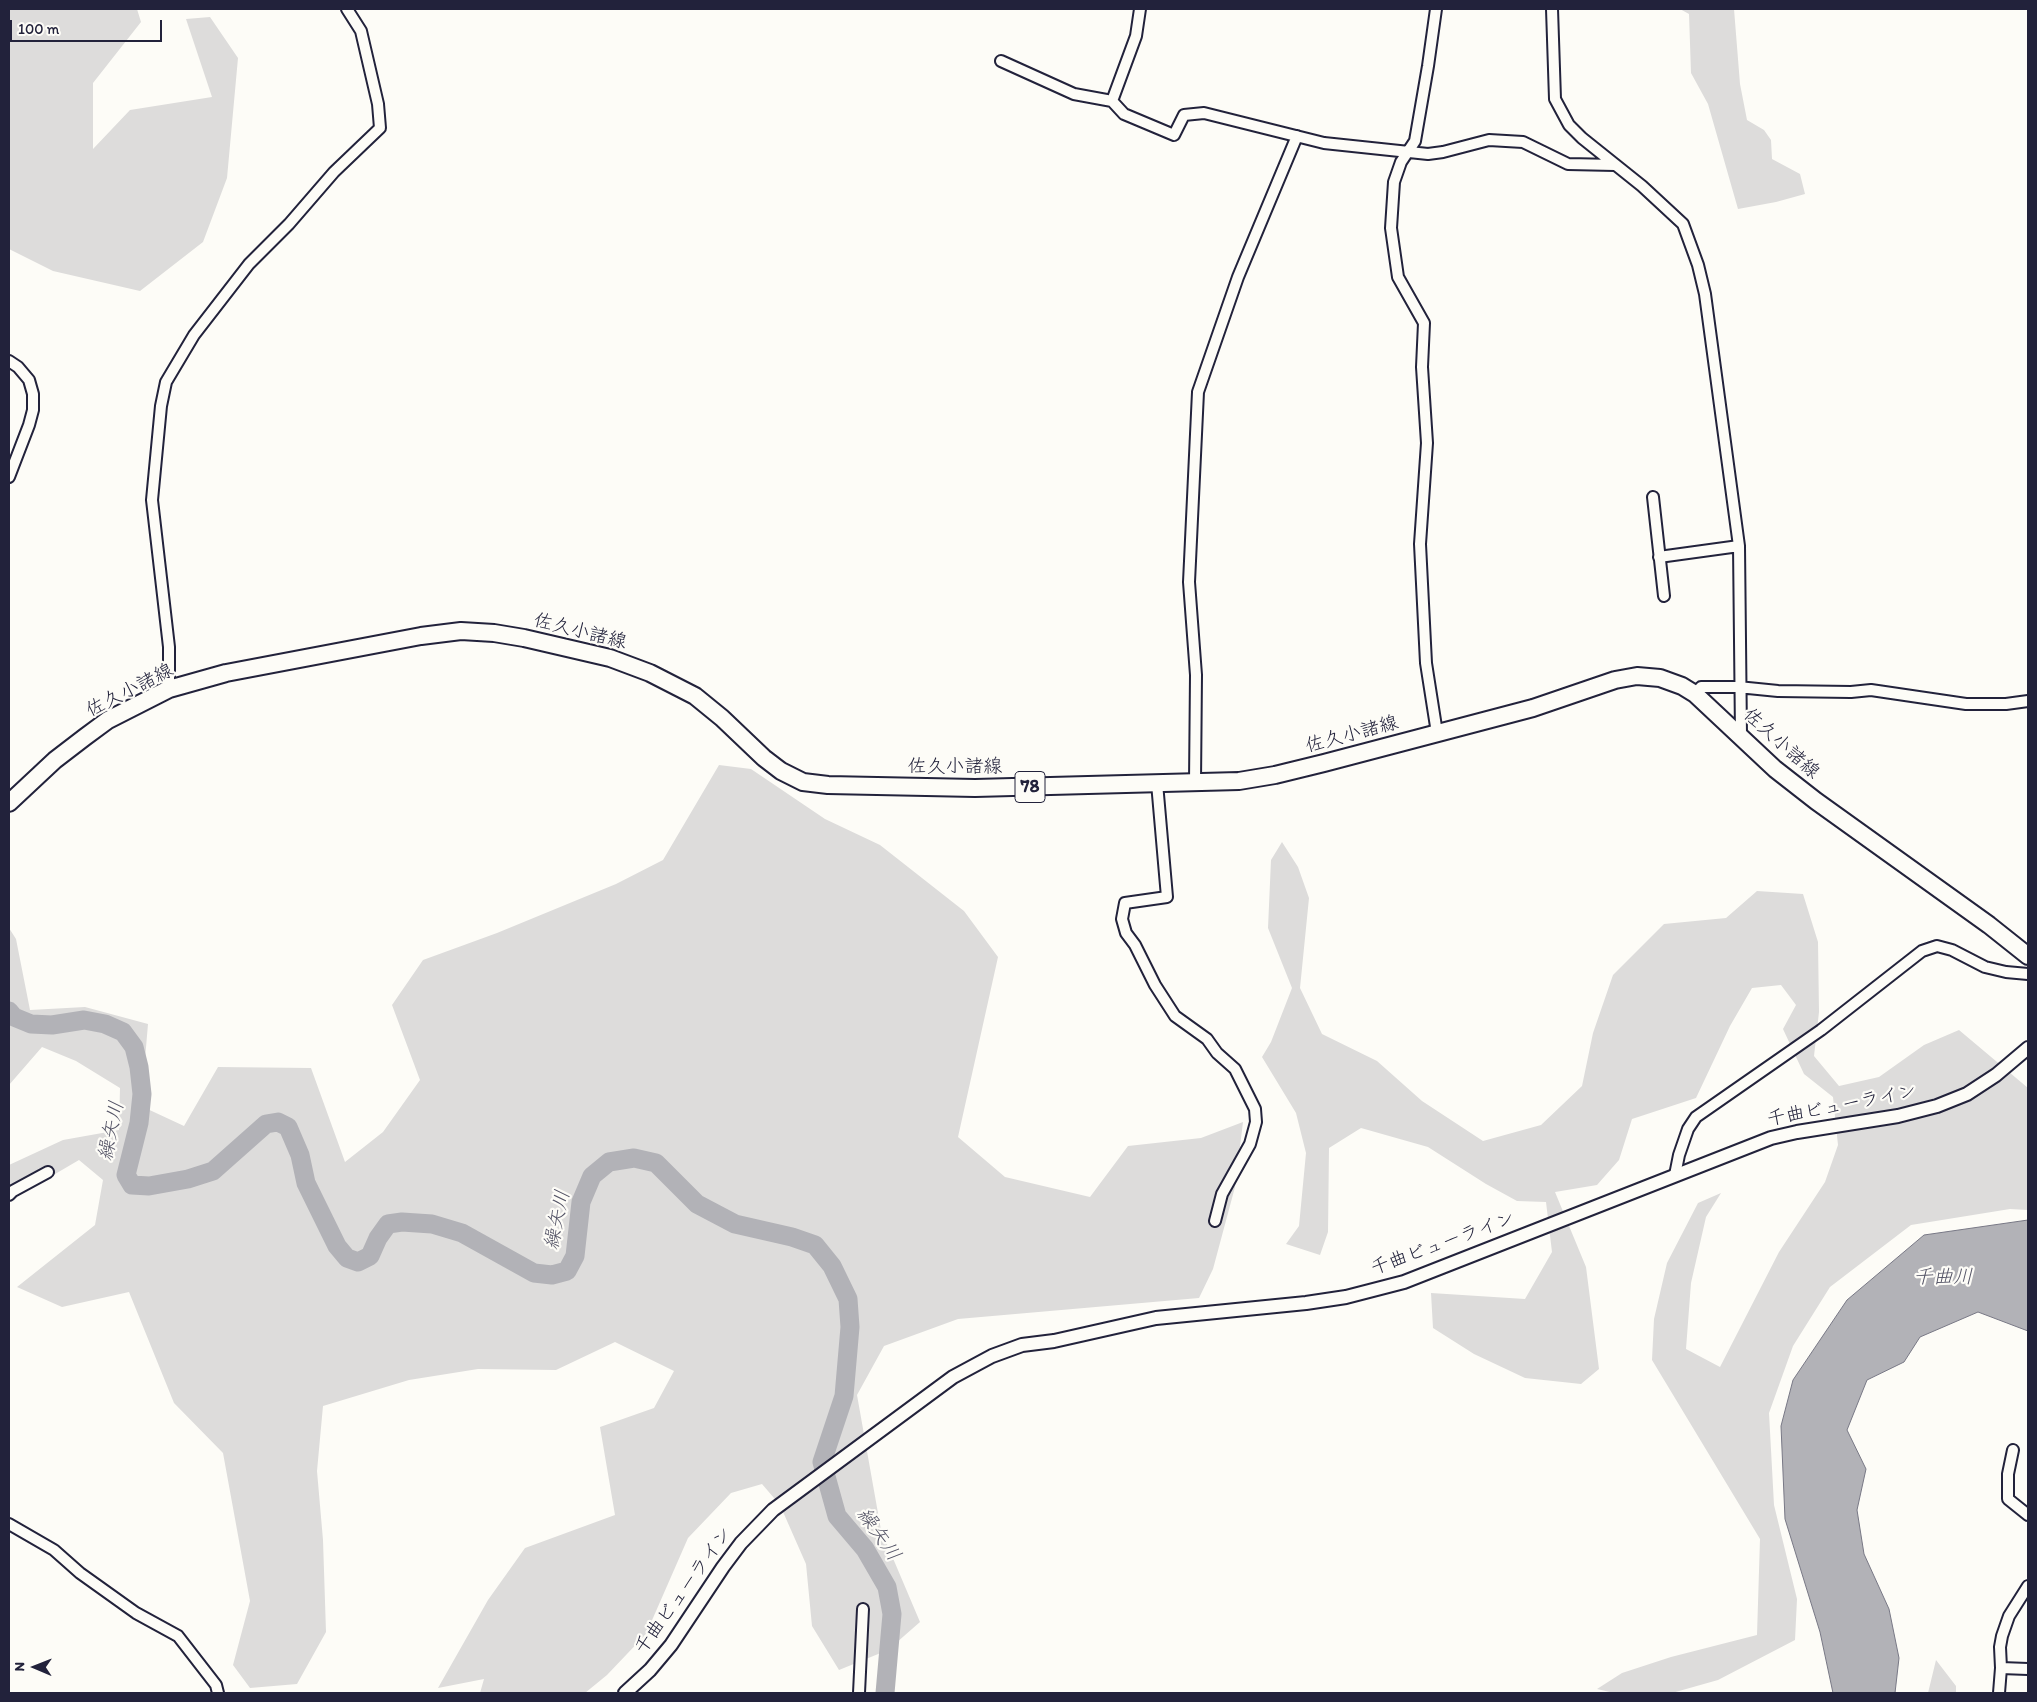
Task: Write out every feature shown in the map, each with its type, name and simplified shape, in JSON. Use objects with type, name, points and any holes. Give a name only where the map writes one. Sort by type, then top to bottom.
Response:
[{"type":"main road","name":"佐久小諸線","points":[[12,795],[108,720],[169,689],[226,673],[421,636],[461,631],[494,633],[524,638],[610,658],[650,673],[695,696],[781,771],[803,782],[828,785],[975,788],[1239,781],[1275,775],[1437,734],[1533,708],[1615,680],[1636,676],[1660,678],[1682,686],[1695,694],[1741,735],[1775,769],[1816,801],[1989,925],[2028,956]]},
{"type":"street","points":[[169,689],[170,647],[152,500],[161,406],[166,382],[194,335],[249,264],[289,224],[334,172],[380,128],[378,104],[361,31],[347,9]]},
{"type":"street","points":[[1112,102],[1136,36],[1140,9]]},
{"type":"street","points":[[1436,9],[1418,127],[1414,142],[1401,162],[1394,182],[1391,228],[1398,277],[1424,323],[1422,367],[1426,442],[1420,544],[1426,663],[1437,734]]},
{"type":"street","points":[[1552,9],[1555,99],[1569,125],[1582,138],[1642,186],[1683,224],[1698,265],[1705,294],[1739,546],[1742,687],[1741,735]]},
{"type":"street","points":[[1001,61],[1074,94],[1112,102],[1124,114],[1174,135],[1184,115],[1204,113],[1324,143],[1407,153],[1444,152],[1489,140],[1523,142],[1568,164],[1615,165]]},
{"type":"street","points":[[1195,782],[1196,675],[1188,582],[1198,392],[1238,277],[1297,136]]},
{"type":"street","points":[[9,361],[29,380],[33,394],[33,410],[9,478]]},
{"type":"street","points":[[1652,497],[1664,596]]},
{"type":"street","points":[[1659,558],[1739,546]]},
{"type":"street","points":[[1695,694],[1701,687],[1742,687],[1778,691],[1851,692],[1871,690],[1974,704],[2006,704],[2028,701]]},
{"type":"street","points":[[1157,783],[1167,897],[1125,904],[1122,919],[1126,933],[1135,945],[1174,1016],[1207,1039],[1217,1053],[1236,1069],[1255,1110],[1256,1122],[1250,1144],[1222,1194],[1215,1221]]},
{"type":"street","points":[[1675,1175],[1688,1129],[1696,1117],[1821,1030],[1922,951],[1937,946],[1952,950],[1985,967],[2006,972],[2028,974]]},
{"type":"street","name":"千曲ビューライン","points":[[625,1693],[650,1670],[671,1645],[722,1567],[773,1510],[953,1376],[992,1356],[1022,1345],[1054,1341],[1156,1318],[1306,1303],[1346,1297],[1404,1282],[1770,1138],[1898,1116],[1937,1106],[1974,1089],[2028,1048]]},
{"type":"street","points":[[9,1195],[48,1172]]},
{"type":"street","points":[[2013,1450],[2008,1474],[2008,1499],[2028,1515]]},
{"type":"street","points":[[9,1524],[54,1550],[136,1614],[178,1636],[216,1685],[218,1693]]},
{"type":"street","points":[[1999,1693],[2002,1636],[2009,1616],[2028,1586]]},
{"type":"street","points":[[859,1693],[863,1609]]},
{"type":"street","points":[[2001,1668],[2028,1669]]},
{"type":"shaded area","points":[[9,9],[137,9],[141,22],[93,83],[93,149],[130,110],[212,97],[186,19],[210,17],[238,58],[227,178],[203,242],[140,291],[53,271],[9,249]]},
{"type":"shaded area","points":[[1680,9],[1734,9],[1740,84],[1747,120],[1764,130],[1771,140],[1772,159],[1800,174],[1805,194],[1738,209],[1708,104],[1691,73],[1689,14]]},
{"type":"shaded area","points":[[719,765],[751,769],[825,819],[880,845],[964,911],[998,957],[958,1137],[1005,1177],[1090,1197],[1128,1146],[1201,1138],[1243,1122],[1235,1187],[1213,1269],[1199,1298],[958,1319],[884,1346],[857,1395],[881,1530],[920,1622],[888,1650],[839,1670],[812,1626],[806,1564],[780,1505],[762,1484],[731,1493],[688,1538],[646,1634],[607,1675],[585,1693],[480,1693],[484,1679],[438,1688],[488,1600],[525,1548],[615,1515],[600,1427],[654,1408],[674,1371],[615,1342],[556,1370],[478,1369],[409,1380],[323,1406],[317,1471],[323,1540],[326,1632],[297,1684],[250,1688],[233,1665],[250,1601],[223,1453],[174,1403],[129,1292],[62,1307],[17,1287],[95,1225],[103,1180],[79,1160],[9,1201],[9,1165],[63,1140],[119,1130],[120,1088],[76,1061],[42,1047],[9,1085],[9,928],[16,939],[30,1010],[85,1007],[148,1024],[141,1106],[184,1126],[218,1067],[311,1068],[345,1162],[383,1132],[420,1080],[392,1005],[423,960],[497,933],[616,884],[663,860]]},
{"type":"shaded area","points":[[1282,842],[1298,867],[1309,898],[1300,988],[1322,1034],[1377,1061],[1422,1101],[1483,1141],[1541,1125],[1582,1086],[1593,1033],[1613,975],[1664,924],[1726,918],[1757,891],[1803,894],[1818,942],[1819,1012],[1814,1056],[1839,1086],[1879,1077],[1924,1045],[1959,1030],[2028,1088],[2028,1210],[2010,1209],[1911,1225],[1830,1287],[1793,1346],[1769,1413],[1774,1505],[1797,1599],[1795,1640],[1718,1680],[1672,1693],[1614,1693],[1597,1689],[1622,1673],[1671,1657],[1757,1635],[1760,1539],[1652,1360],[1654,1319],[1667,1263],[1698,1203],[1721,1193],[1706,1217],[1691,1283],[1686,1349],[1720,1367],[1779,1252],[1825,1182],[1838,1145],[1833,1097],[1804,1074],[1783,1029],[1796,1005],[1781,985],[1752,988],[1730,1026],[1696,1098],[1632,1119],[1619,1160],[1597,1185],[1555,1192],[1586,1267],[1599,1369],[1581,1384],[1525,1378],[1474,1354],[1433,1328],[1431,1293],[1525,1299],[1552,1252],[1546,1202],[1517,1201],[1486,1184],[1428,1147],[1361,1128],[1329,1148],[1328,1232],[1320,1255],[1286,1244],[1299,1226],[1306,1153],[1296,1113],[1262,1057],[1271,1042],[1292,988],[1268,928],[1271,860]]},
{"type":"shaded area","points":[[1936,1660],[1956,1686],[1956,1693],[1928,1693]]},
{"type":"water","name":"千曲川","points":[[2028,1220],[2028,1331],[1978,1312],[1920,1337],[1904,1362],[1867,1380],[1847,1430],[1866,1469],[1857,1510],[1864,1554],[1889,1609],[1899,1658],[1895,1693],[1833,1693],[1820,1632],[1785,1519],[1781,1426],[1793,1380],[1847,1300],[1924,1235]]},
{"type":"waterway","name":"繰矢川","points":[[9,1011],[14,1017],[31,1024],[52,1025],[84,1020],[105,1024],[123,1032],[134,1047],[139,1067],[142,1094],[139,1123],[126,1175],[132,1185],[149,1186],[188,1179],[213,1171],[266,1124],[278,1122],[288,1127],[300,1155],[306,1183],[337,1246],[347,1258],[358,1262],[370,1256],[378,1238],[388,1224],[402,1222],[432,1224],[462,1233],[534,1273],[552,1275],[567,1271],[575,1256],[581,1202],[592,1176],[609,1162],[634,1158],[656,1163],[697,1204],[735,1224],[792,1237],[815,1245],[832,1266],[848,1299],[850,1327],[844,1396],[822,1462],[837,1516],[865,1549],[887,1587],[892,1614],[885,1693]]}]
